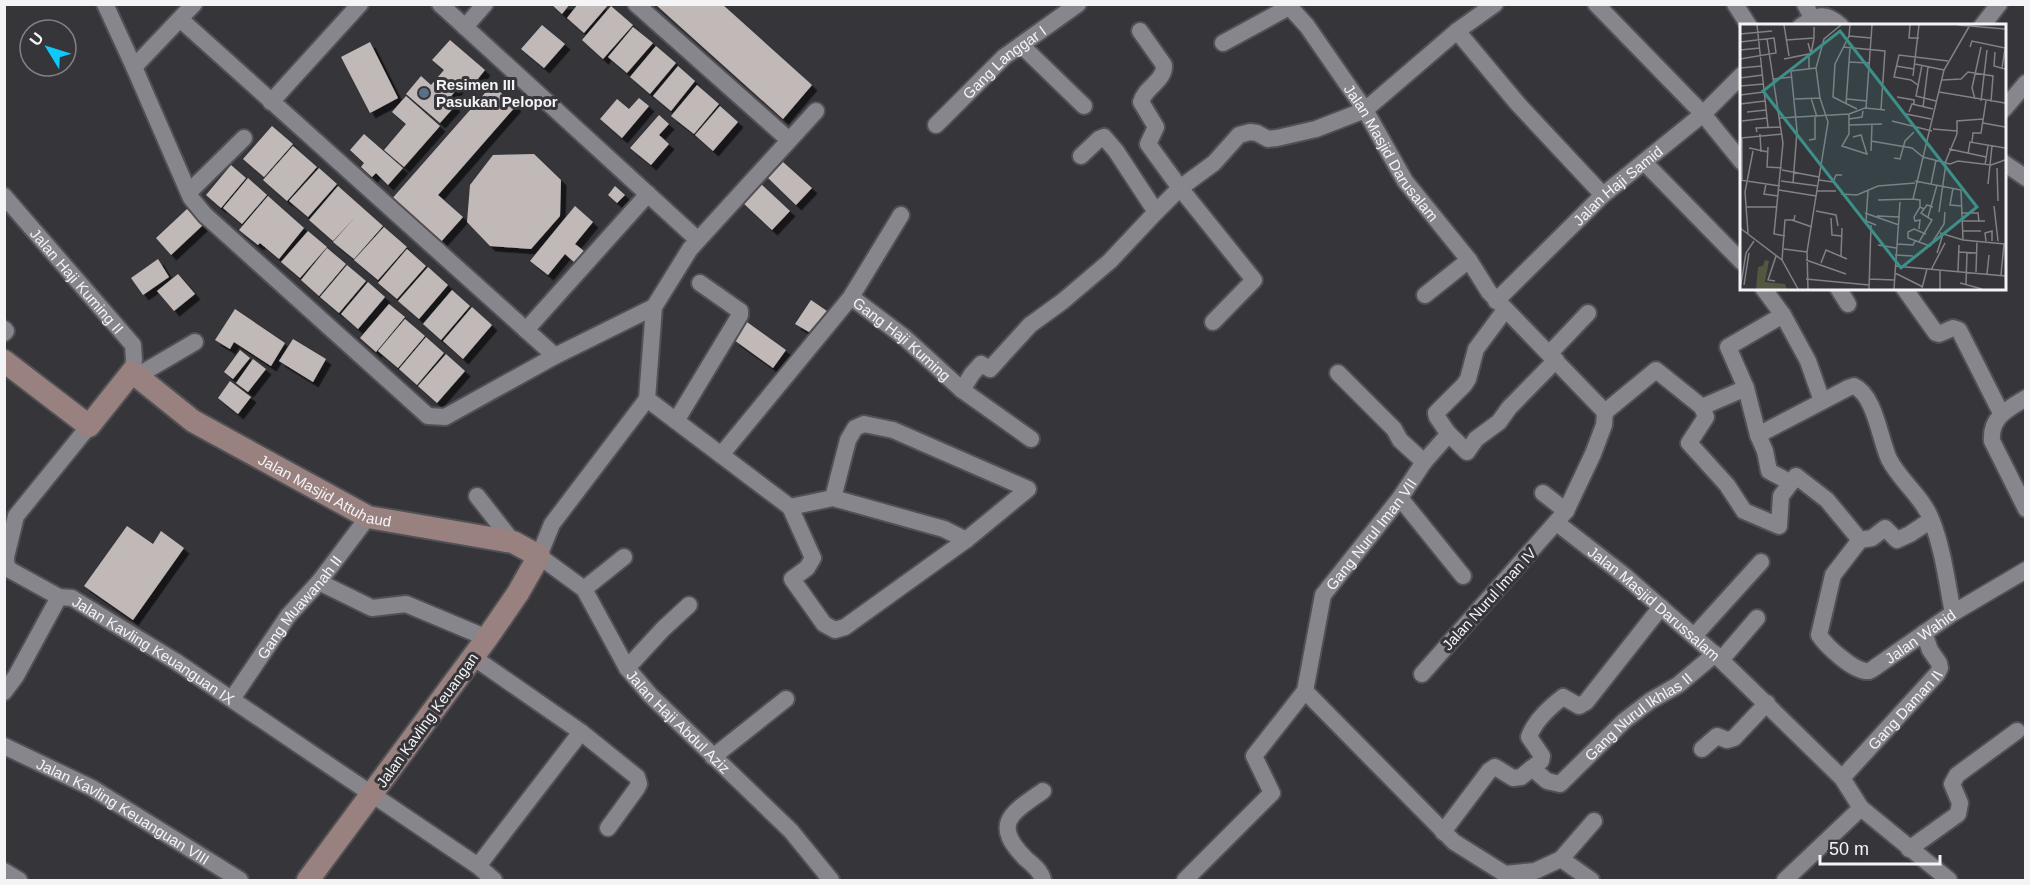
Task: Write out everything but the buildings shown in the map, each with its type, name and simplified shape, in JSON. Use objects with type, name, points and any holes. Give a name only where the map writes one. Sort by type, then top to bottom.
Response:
[{"type":"street","points":[[105,4],[189,192],[205,215],[429,416],[445,417],[555,356],[654,307]]},
{"type":"street","points":[[134,67],[194,4]]},
{"type":"street","points":[[271,102],[360,4]]},
{"type":"street","points":[[440,4],[698,240]]},
{"type":"street","points":[[465,27],[485,4]]},
{"type":"street","points":[[636,4],[789,140]]},
{"type":"street","name":"Gang Langgar I","points":[[936,125],[1005,57],[1078,4]]},
{"type":"street","points":[[962,390],[981,364],[990,369],[1030,325],[1063,301],[1110,261],[1180,188],[1214,163],[1239,135],[1250,132],[1268,139],[1277,138],[1316,129],[1365,110],[1457,31],[1495,4]]},
{"type":"street","points":[[1596,4],[1703,114],[1740,160]]},
{"type":"street","points":[[1735,4],[1748,24]]},
{"type":"street","points":[[1984,24],[1999,4]]},
{"type":"street","points":[[1222,43],[1288,6]]},
{"type":"street","name":"Jalan Masjid Darusalam","points":[[1288,6],[1307,26],[1365,110],[1405,181],[1469,260],[1501,305]]},
{"type":"street","points":[[1806,16],[1827,17],[1838,24]]},
{"type":"street","points":[[180,19],[555,356]]},
{"type":"street","points":[[1140,31],[1164,65],[1162,76],[1143,96],[1143,106],[1156,127],[1148,144],[1180,188],[1254,280],[1213,322]]},
{"type":"street","points":[[1457,31],[1518,105],[1603,195]]},
{"type":"street","points":[[1021,45],[1084,106]]},
{"type":"street","name":"Jalan Haji Samid","points":[[1501,305],[1603,195],[1703,114],[1740,77]]},
{"type":"street","points":[[2006,107],[2025,83]]},
{"type":"street","points":[[539,556],[552,524],[647,399],[654,307],[690,249],[816,111]]},
{"type":"street","points":[[1081,156],[1101,137],[1104,137],[1116,151],[1156,212]]},
{"type":"street","points":[[189,192],[244,138]]},
{"type":"street","points":[[1644,162],[1740,260]]},
{"type":"street","points":[[2006,164],[2025,178]]},
{"type":"street","points":[[526,330],[648,194]]},
{"type":"street","name":"Jalan Haji Kuming II","points":[[4,196],[133,345],[134,374]]},
{"type":"street","points":[[851,297],[901,215]]},
{"type":"street","points":[[1425,295],[1469,260]]},
{"type":"street","points":[[676,421],[740,315],[740,311],[700,283]]},
{"type":"street","points":[[1764,290],[1783,315],[1808,361],[1822,401]]},
{"type":"street","points":[[1839,290],[1848,304]]},
{"type":"street","points":[[1905,290],[1936,333],[1939,334],[1953,328],[1959,330],[2001,413]]},
{"type":"street","name":"Gang Haji Kuming","points":[[721,455],[851,297],[904,337],[962,390],[1031,439]]},
{"type":"street","points":[[1588,313],[1552,357],[1509,408],[1499,422],[1476,439],[1467,452],[1448,433],[1436,413],[1468,379],[1476,349],[1501,305],[1552,357],[1605,412]]},
{"type":"street","points":[[1783,315],[1728,347],[1746,388],[1758,435],[1765,451],[1768,471],[1791,483]]},
{"type":"street","points":[[134,374],[195,342]]},
{"type":"street","points":[[4,361],[89,426]]},
{"type":"street","points":[[1561,517],[1593,454],[1604,425],[1605,412],[1656,370],[1702,407],[1706,417],[1689,443],[1726,485],[1744,511],[1779,525],[1781,496],[1797,476],[1827,500],[1860,540],[1872,538],[1885,528],[1897,540],[1931,519]]},
{"type":"street","points":[[1338,373],[1394,429],[1400,440],[1424,462]]},
{"type":"street","name":"Jalan Kavling Keuanguan IX","points":[[134,374],[10,513],[6,564],[10,570],[59,597],[72,598],[176,661],[372,794]]},
{"type":"street","name":"Jalan Masjid Attuhaud","points":[[134,374],[193,421],[368,517],[513,542],[539,556]]},
{"type":"street","points":[[1758,435],[1852,386],[1863,392],[1890,460],[1920,500],[1931,519],[1953,613]]},
{"type":"street","points":[[1702,407],[1746,388]]},
{"type":"street","points":[[2025,398],[2001,413],[1994,424],[1992,441],[2025,510]]},
{"type":"street","points":[[647,399],[790,507],[813,558],[807,568],[792,579],[824,624],[835,630],[844,627],[966,540],[1028,489],[893,430],[864,424],[855,428],[848,440],[833,498]]},
{"type":"street","name":"Gang Nurul Iman VII","points":[[1185,880],[1272,793],[1254,756],[1305,691],[1323,595],[1448,433]]},
{"type":"street","name":"Jalan Masjid Darussalam","points":[[1542,493],[1561,517],[1767,703],[1842,778],[1861,808],[1949,880]]},
{"type":"street","points":[[477,496],[513,542]]},
{"type":"street","points":[[790,507],[833,498],[944,529],[966,540]]},
{"type":"street","points":[[1400,498],[1463,576]]},
{"type":"street","name":"Gang Muawanah II","points":[[232,699],[288,616],[319,582],[368,517]]},
{"type":"street","name":"Jalan Nurul Iman IV","points":[[1422,674],[1561,517]]},
{"type":"street","name":"Jalan Wahid","points":[[1860,540],[1833,575],[1819,635],[1825,644],[1860,670],[1868,671],[1953,613],[2025,570]]},
{"type":"street","name":"Jalan Haji Abdul Aziz","points":[[539,556],[585,589],[627,668],[650,695],[791,831],[831,880]]},
{"type":"street","name":"Jalan Kavling Keuangan","points":[[308,880],[487,638],[518,593],[539,556]]},
{"type":"street","points":[[585,589],[624,557]]},
{"type":"street","points":[[1694,636],[1761,562]]},
{"type":"street","points":[[319,582],[372,608],[406,604],[487,638]]},
{"type":"street","points":[[4,692],[16,676],[59,597]]},
{"type":"street","points":[[627,668],[663,629],[690,605]]},
{"type":"street","points":[[1443,832],[1489,771],[1495,767],[1513,778],[1521,777],[1541,761],[1542,756],[1529,737],[1536,724],[1553,704],[1563,697],[1579,706],[1586,702],[1661,606]]},
{"type":"street","name":"Gang Nurul Ikhlas II","points":[[1532,768],[1547,781],[1560,784],[1564,782],[1624,721],[1650,701],[1718,657],[1757,618]]},
{"type":"street","name":"Gang Daman II","points":[[1842,778],[1937,674],[1940,668],[1939,663],[1930,650],[1924,633]]},
{"type":"street","points":[[473,657],[581,732],[635,774],[638,779],[637,789],[608,828]]},
{"type":"street","points":[[1305,691],[1443,832],[1454,842],[1505,874],[1534,871],[1561,859],[1594,821]]},
{"type":"street","points":[[713,757],[786,699]]},
{"type":"street","points":[[1702,749],[1717,736],[1726,740],[1734,738],[1767,703]]},
{"type":"street","points":[[1909,849],[1958,814],[1960,803],[1952,784],[1958,775],[2017,731]]},
{"type":"street","points":[[478,866],[581,732]]},
{"type":"street","name":"Jalan Kavling Keuanguan VIII","points":[[4,746],[92,788],[240,880]]},
{"type":"street","points":[[1043,791],[1019,808],[1008,821],[1008,832],[1012,845],[1041,873],[1043,880]]},
{"type":"street","points":[[372,794],[478,866],[494,880]]},
{"type":"street","points":[[1785,880],[1861,808]]},
{"type":"street","points":[[1561,859],[1591,880]]},
{"type":"place","name":"Resimen III Pasukan Pelopor","points":[[424,93]]}]
